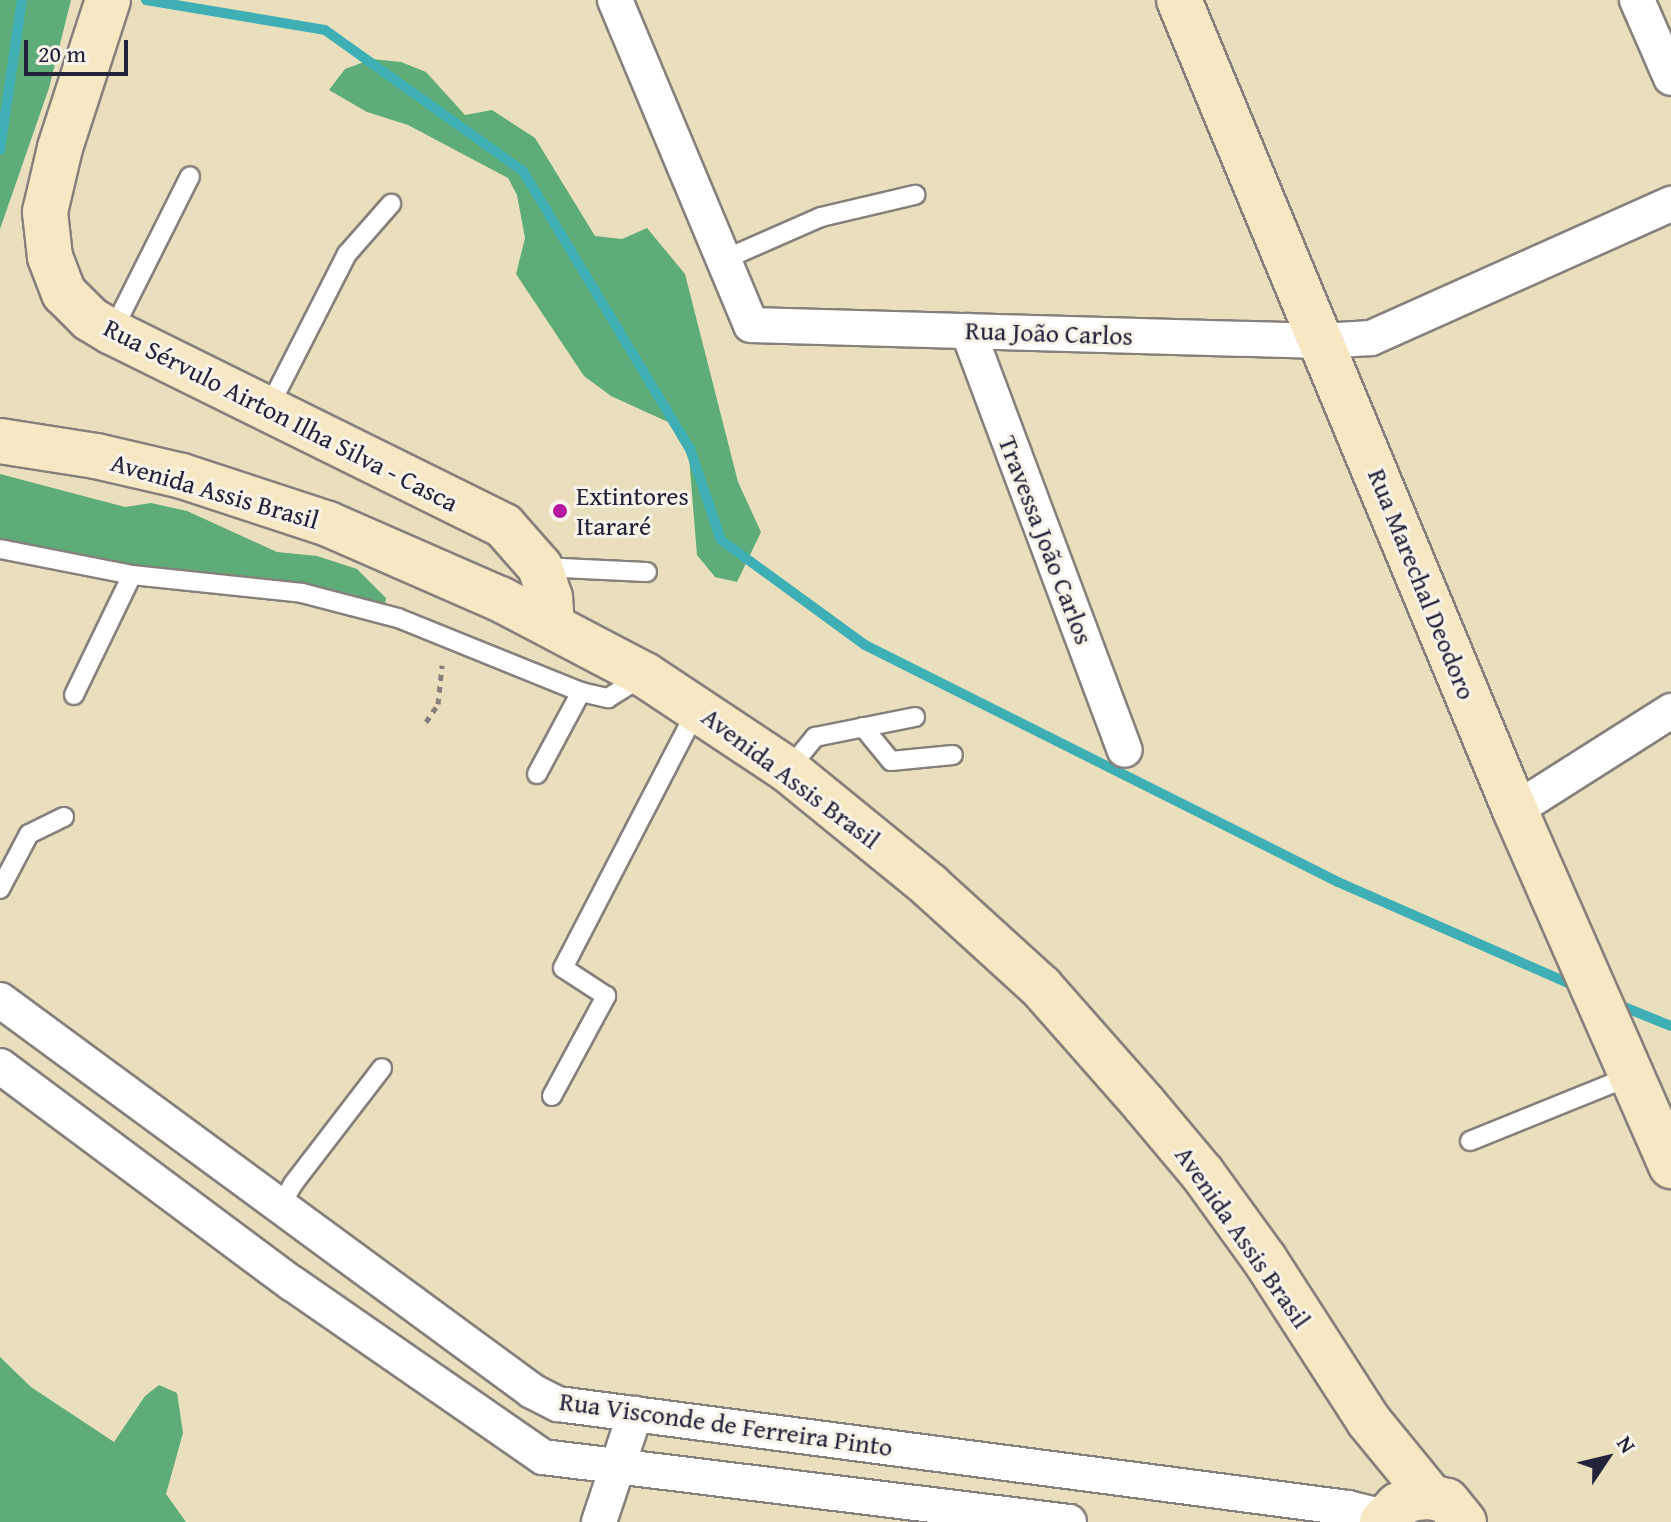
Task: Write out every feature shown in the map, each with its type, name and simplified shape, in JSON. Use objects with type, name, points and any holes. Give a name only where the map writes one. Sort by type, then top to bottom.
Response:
[{"type":"street","name":"Rua Sérvulo Airton Ilha Silva - Casca","points":[[108,0],[60,148],[45,212],[50,257],[64,293],[90,319],[112,332],[504,526],[540,567],[550,597],[552,625]]},
{"type":"street","name":"Rua João Carlos","points":[[615,0],[751,325],[1322,341],[1371,338],[1671,204]]},
{"type":"street","name":"Rua Marechal Deodoro","points":[[1179,0],[1515,810],[1671,1166]]},
{"type":"street","points":[[1637,0],[1671,78]]},
{"type":"street","name":"Travessa João Carlos","points":[[968,331],[1125,750]]},
{"type":"street","name":"Avenida Assis Brasil","points":[[0,441],[96,456],[182,476],[328,524],[446,574],[552,625],[645,675],[788,770],[930,886],[1051,999],[1202,1173],[1265,1260],[1368,1420],[1419,1513]]},
{"type":"street","points":[[1515,810],[1671,711]]},
{"type":"street","name":"Rua Visconde de Ferreira Pinto","points":[[0,1000],[532,1391],[558,1404],[1260,1509],[1419,1513],[1502,1522]]},
{"type":"street","name":"Rua Visconde de Ferreira Pinto","points":[[0,1066],[293,1284],[543,1457],[1069,1522]]},
{"type":"street","points":[[293,1284],[327,1240]]},
{"type":"street","points":[[599,1522],[635,1414]]},
{"type":"lane","points":[[112,332],[190,176]]},
{"type":"lane","points":[[723,260],[821,217],[915,195]]},
{"type":"lane","points":[[268,409],[347,254],[391,204]]},
{"type":"lane","points":[[0,549],[132,575],[302,593],[398,618],[581,692],[608,698],[645,675]]},
{"type":"lane","points":[[540,567],[647,572]]},
{"type":"lane","points":[[74,695],[132,575]]},
{"type":"lane","points":[[537,774],[581,692]]},
{"type":"lane","points":[[552,1096],[606,996],[563,968],[698,708]]},
{"type":"lane","points":[[788,770],[815,737],[915,717]]},
{"type":"lane","points":[[863,727],[891,761],[953,755]]},
{"type":"lane","points":[[0,889],[29,834],[64,817]]},
{"type":"lane","points":[[280,1206],[293,1184],[382,1068]]},
{"type":"lane","points":[[1470,1141],[1631,1076]]},
{"type":"path","points":[[426,722],[438,704],[443,657],[450,637]]},
{"type":"green space","points":[[0,0],[71,0],[49,88],[0,229]]},
{"type":"green space","points":[[372,59],[401,62],[426,72],[465,115],[492,110],[535,138],[595,236],[622,239],[647,228],[685,274],[738,482],[761,532],[737,582],[715,577],[697,555],[689,457],[668,422],[611,396],[584,376],[516,274],[525,238],[517,195],[508,178],[408,125],[367,112],[329,90],[345,69]]},
{"type":"green space","points":[[0,474],[125,507],[151,503],[187,511],[277,552],[317,556],[357,569],[386,598],[384,610],[180,582],[0,542]]},
{"type":"green space","points":[[0,1357],[31,1387],[114,1442],[145,1396],[159,1385],[177,1393],[183,1433],[166,1494],[186,1522],[0,1522]]},
{"type":"waterway","points":[[0,150],[22,0]]},
{"type":"waterway","points":[[146,0],[325,30],[523,171],[690,449],[721,540],[865,645],[1338,882],[1577,987]]},
{"type":"waterway","points":[[1614,1003],[1671,1026]]},
{"type":"place","name":"Extintores Itararé","points":[[560,511]]}]
